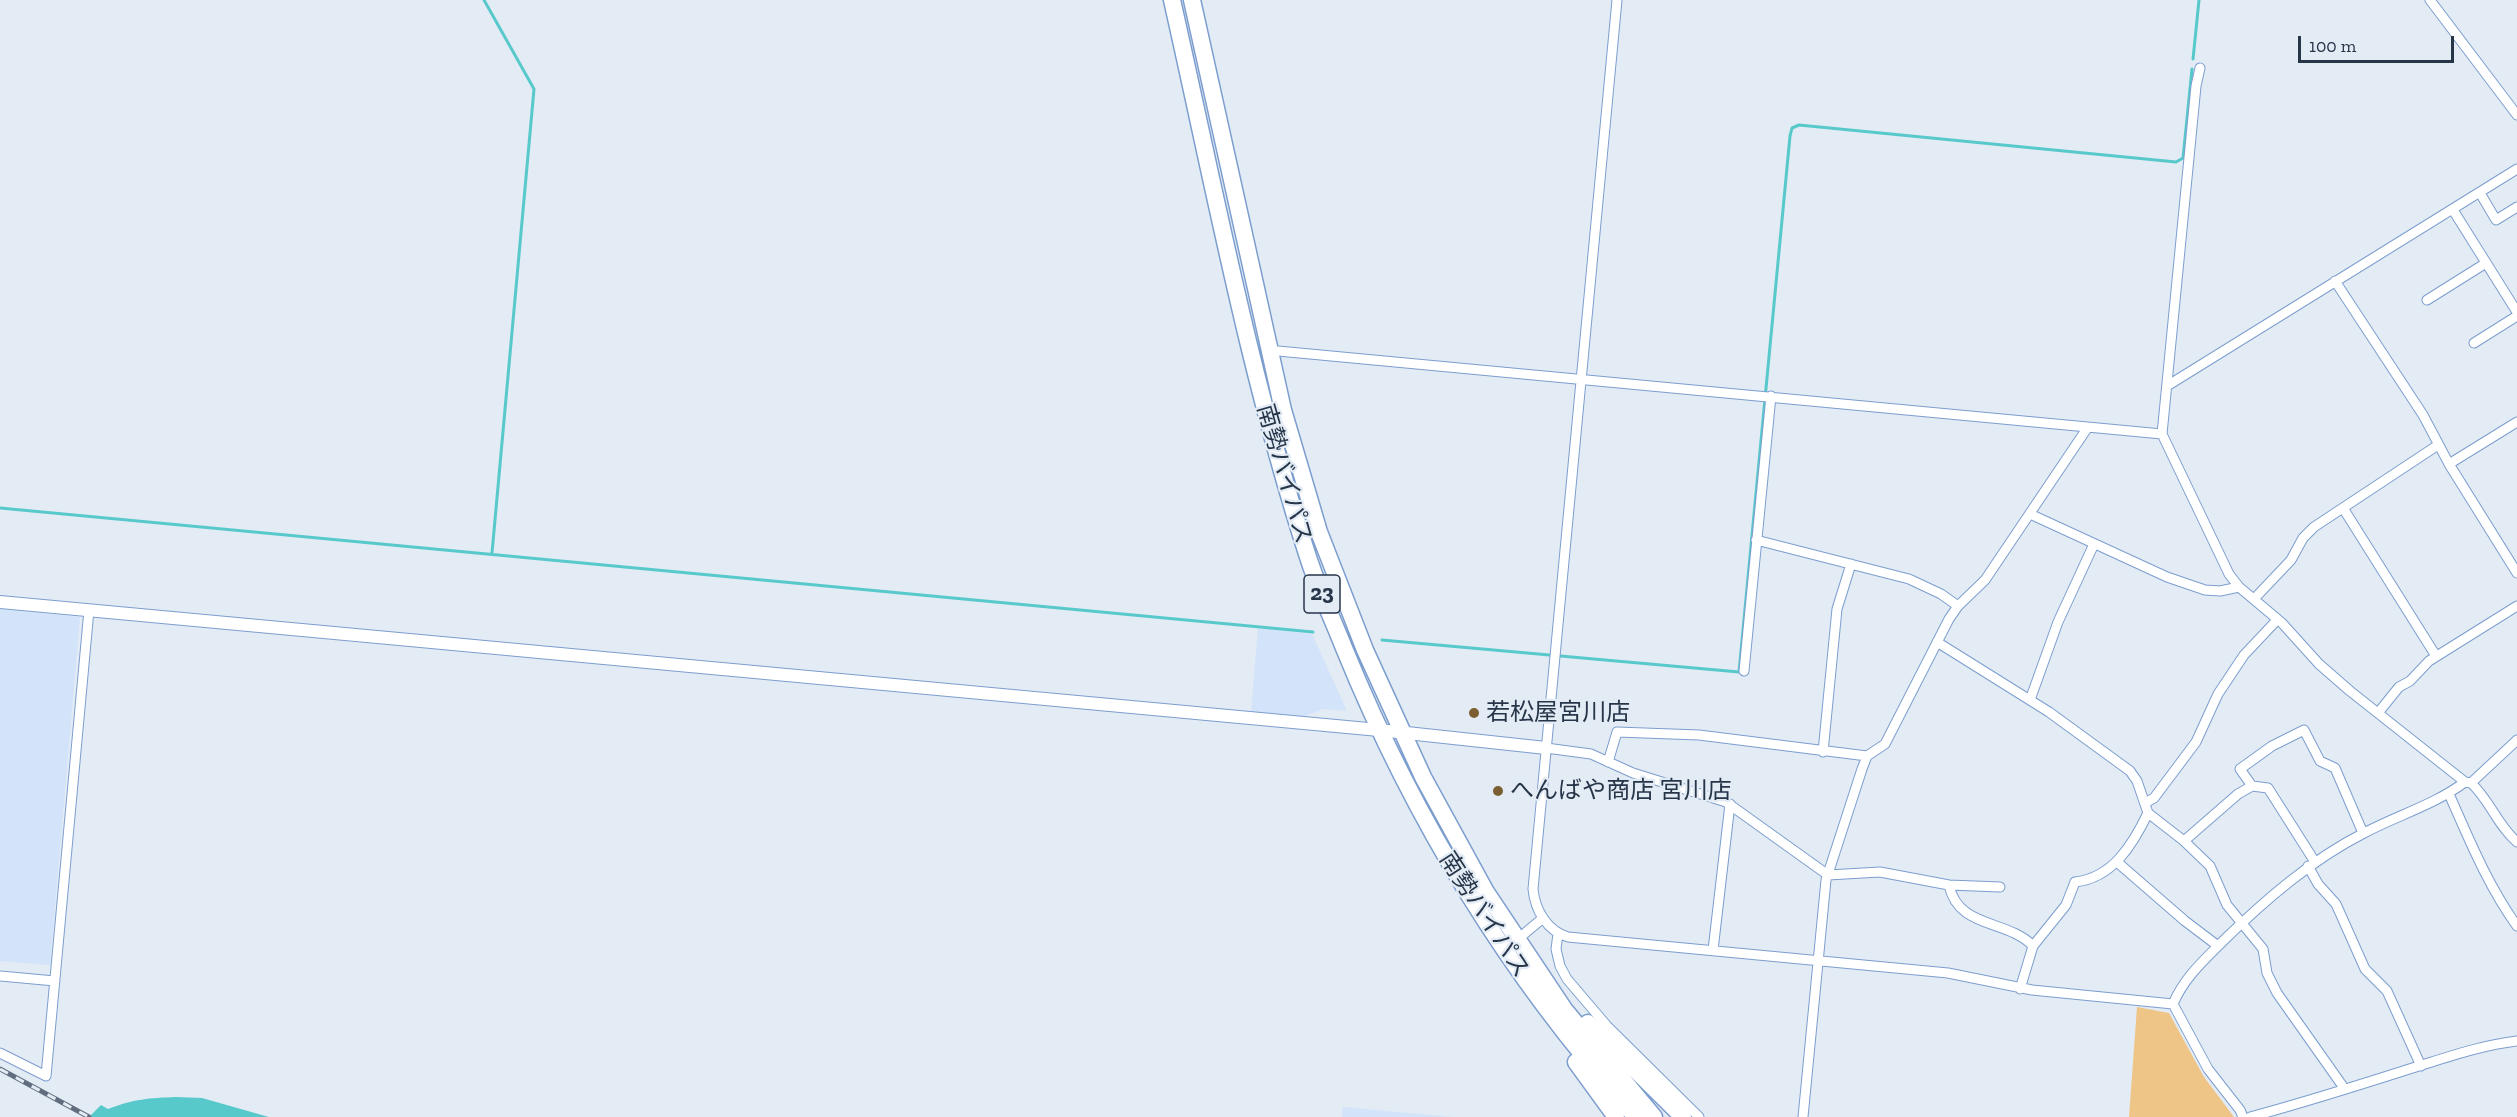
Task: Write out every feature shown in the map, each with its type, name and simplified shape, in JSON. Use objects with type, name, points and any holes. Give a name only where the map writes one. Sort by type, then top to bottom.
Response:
[{"type":"highway","name":"南勢バイパス","points":[[1173,0],[1257,381],[1308,559],[1379,730],[1424,818],[1474,905],[1504,950],[1583,1055],[1636,1117]]},
{"type":"highway","name":"南勢バイパス","points":[[1192,0],[1283,410],[1319,532],[1343,595],[1402,733],[1455,838],[1486,892],[1564,1009],[1654,1117]]},
{"type":"highway","points":[[1518,939],[1596,1031],[1683,1117]]},
{"type":"highway","points":[[1504,950],[1525,993],[1616,1117]]},
{"type":"street","points":[[1617,0],[1533,889],[1534,902],[1543,918],[1557,934],[1568,937],[1948,972],[2020,988],[2173,1004]]},
{"type":"street","points":[[2430,0],[2517,115]]},
{"type":"street","points":[[2200,68],[2196,86],[2162,434],[2229,574],[2240,587],[2277,620],[2319,664],[2483,794],[2502,826],[2517,842]]},
{"type":"street","points":[[2167,386],[2517,169]]},
{"type":"street","points":[[2480,193],[2496,220],[2517,207]]},
{"type":"street","points":[[2453,210],[2517,314],[2474,343]]},
{"type":"street","points":[[2427,300],[2486,263]]},
{"type":"street","points":[[2335,281],[2423,415],[2449,465],[2517,573]]},
{"type":"street","points":[[1278,351],[2162,434]]},
{"type":"street","points":[[1744,671],[1767,396]]},
{"type":"street","points":[[2449,465],[2517,422]]},
{"type":"street","points":[[1803,1117],[1828,875],[1867,756],[1885,744],[1958,606],[1985,580],[2088,427]]},
{"type":"street","points":[[2254,599],[2291,560],[2307,533],[2439,445]]},
{"type":"street","points":[[2343,508],[2436,656]]},
{"type":"street","points":[[2030,514],[2167,577],[2205,590],[2220,591],[2240,587]]},
{"type":"street","points":[[1756,540],[1925,585],[1958,606]]},
{"type":"street","points":[[2030,700],[2058,622],[2094,544]]},
{"type":"street","points":[[1823,752],[1837,609],[1851,564]]},
{"type":"street","points":[[0,602],[1379,730],[1579,751],[1650,779],[1730,804],[1828,875],[1880,872],[1949,885],[2000,887]]},
{"type":"street","points":[[2378,713],[2399,687],[2410,681],[2436,656],[2517,606]]},
{"type":"street","points":[[0,1053],[46,1076],[89,610]]},
{"type":"street","points":[[2020,988],[2033,946],[2066,905],[2075,882],[2103,874],[2117,862],[2146,808],[2196,742],[2218,694],[2244,655],[2277,620]]},
{"type":"street","points":[[1937,642],[2081,734],[2130,771],[2137,781],[2146,808],[2210,866],[2227,905],[2263,949],[2267,973],[2277,993],[2344,1088]]},
{"type":"street","points":[[2252,786],[2240,769],[2272,746],[2304,730],[2320,761],[2335,768],[2363,833]]},
{"type":"street","points":[[1608,762],[1617,732],[1699,735],[1867,756]]},
{"type":"street","points":[[2173,1004],[2187,977],[2242,922],[2312,864],[2363,833],[2449,794],[2468,782],[2517,740]]},
{"type":"street","points":[[2184,841],[2238,794],[2252,786],[2260,785],[2268,788],[2312,864],[2318,884],[2336,904],[2365,969],[2387,991],[2421,1066]]},
{"type":"street","points":[[2449,794],[2494,889],[2517,926]]},
{"type":"street","points":[[1713,950],[1730,804]]},
{"type":"street","points":[[2117,862],[2185,921],[2218,946]]},
{"type":"street","points":[[1949,885],[1960,907],[1972,918],[2011,932],[2033,946]]},
{"type":"street","points":[[1518,939],[1543,918]]},
{"type":"street","points":[[1557,934],[1556,949],[1560,966],[1567,979],[1607,1026],[1699,1117]]},
{"type":"street","points":[[0,975],[55,981]]},
{"type":"street","points":[[2173,1004],[2208,1069],[2240,1110],[2242,1117]]},
{"type":"street","points":[[2250,1117],[2306,1102],[2469,1050],[2517,1041]]},
{"type":"shaded area","points":[[0,609],[80,617],[50,965],[0,961]]},
{"type":"shaded area","points":[[1258,628],[1312,634],[1347,711],[1324,709],[1307,715],[1307,718],[1251,712]]},
{"type":"shaded area","points":[[2137,1007],[2169,1013],[2204,1077],[2234,1117],[2129,1117]]},
{"type":"shaded area","points":[[1343,1107],[1452,1117],[1342,1117]]},
{"type":"water","points":[[176,1097],[202,1098],[269,1117],[89,1117],[101,1105],[108,1109],[142,1100]]},
{"type":"waterway","points":[[484,0],[534,89],[492,553]]},
{"type":"waterway","points":[[2193,59],[2199,0]]},
{"type":"waterway","points":[[1382,640],[1739,672],[1792,128],[1799,125],[2176,162],[2183,158],[2192,69]]},
{"type":"waterway","points":[[0,508],[1313,632]]},
{"type":"railway","points":[[0,1069],[89,1117]]},
{"type":"place","name":"若松屋宮川店","points":[[1474,713]]},
{"type":"place","name":"へんばや商店 宮川店","points":[[1498,791]]}]
